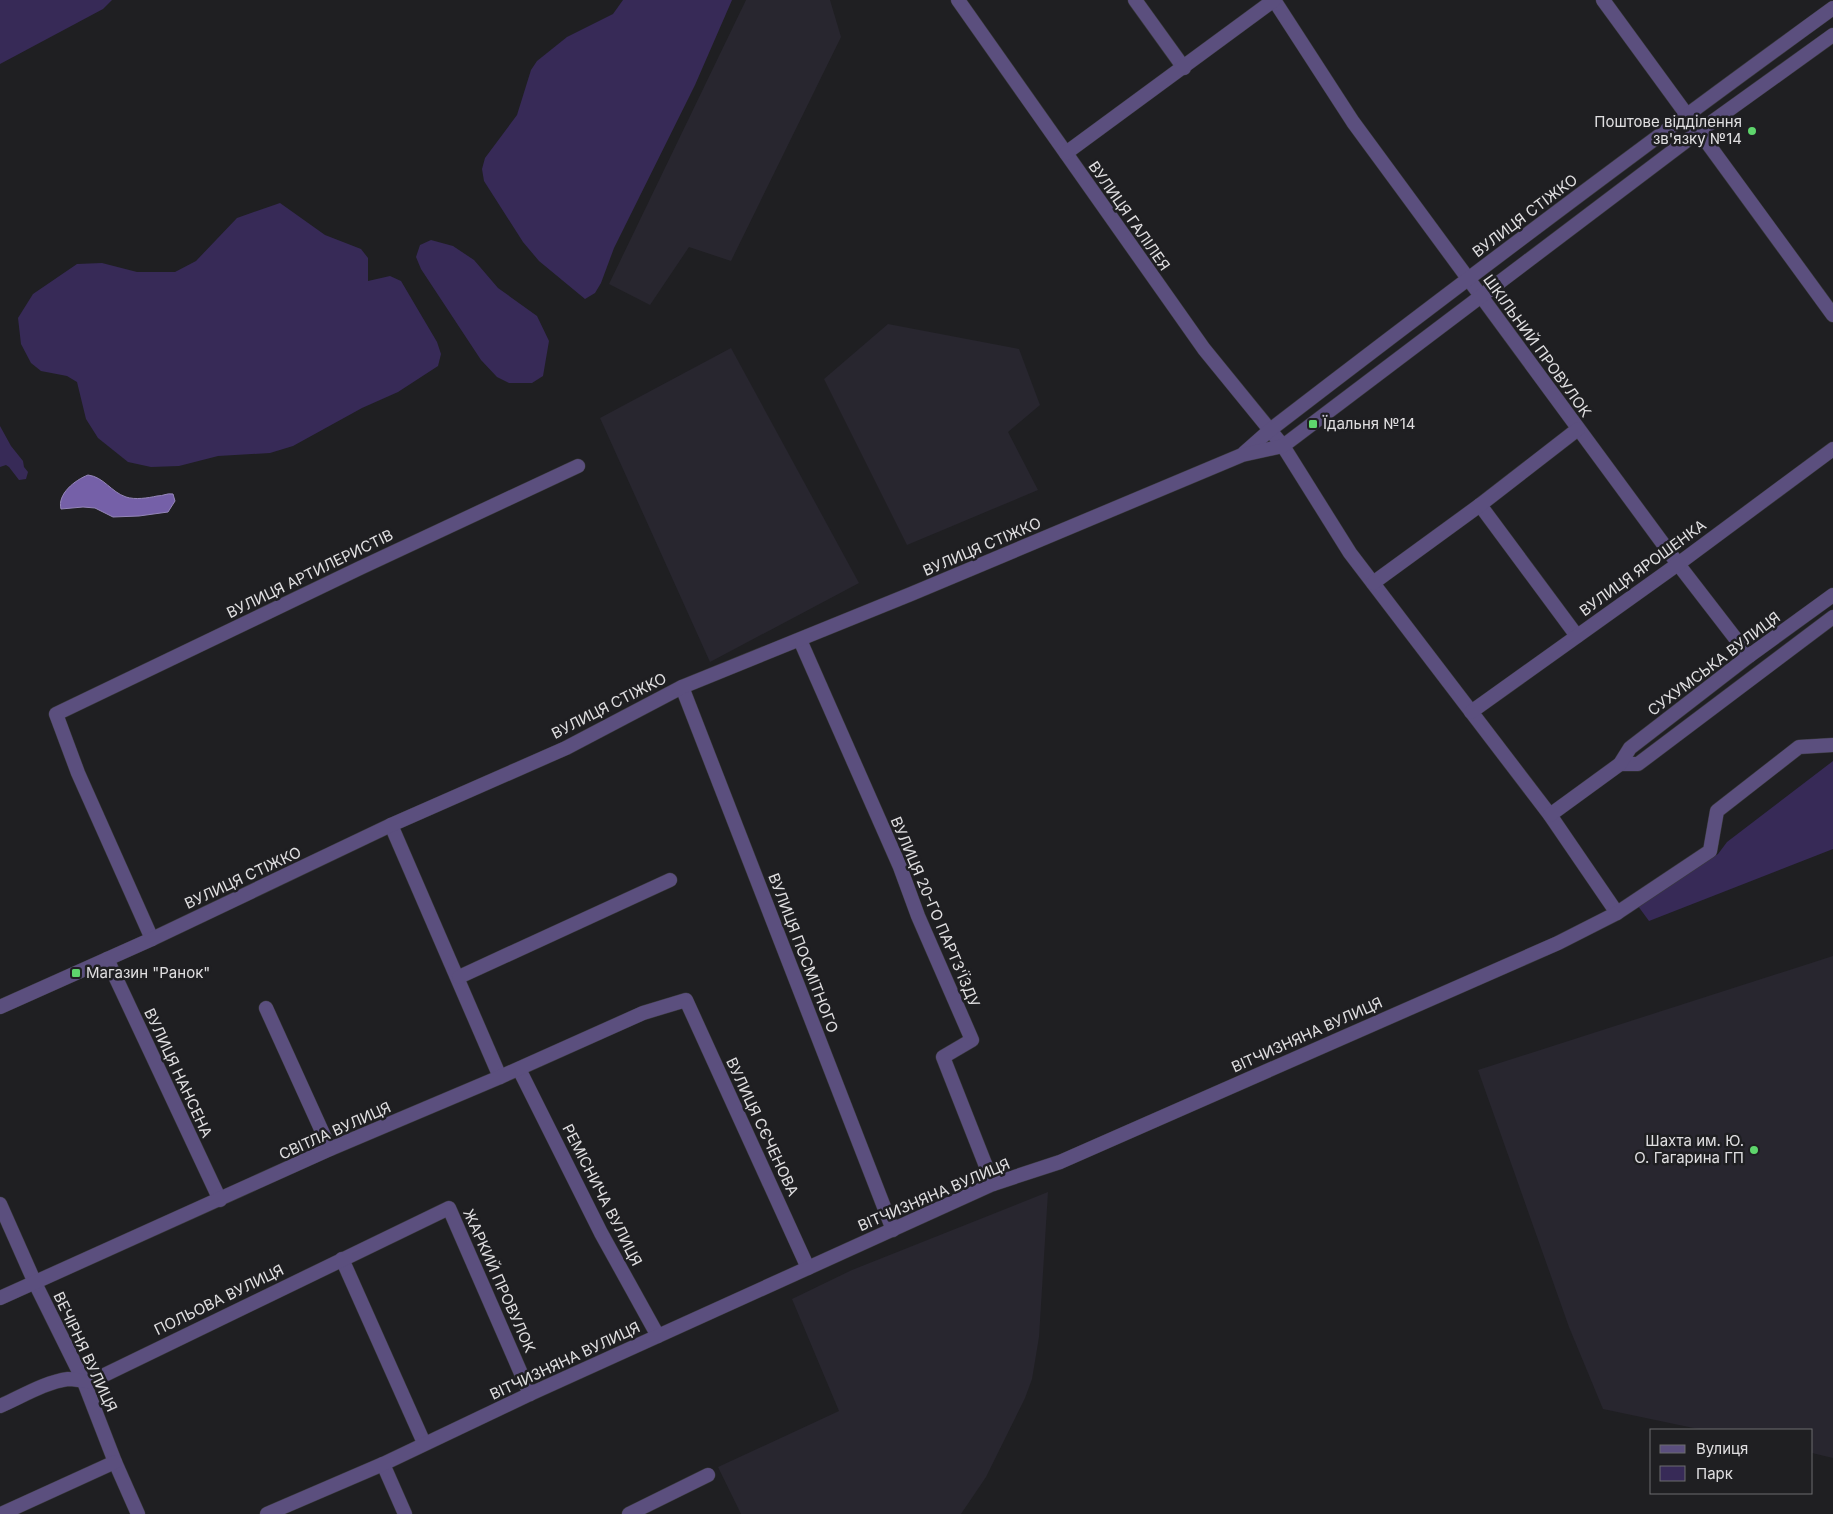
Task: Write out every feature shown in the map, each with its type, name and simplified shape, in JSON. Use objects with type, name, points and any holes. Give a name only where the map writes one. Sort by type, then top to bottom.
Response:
[{"type":"street","name":"ВУЛИЦЯ ГАЛІЛЕЯ","points":[[958,0],[1204,349],[1283,446],[1350,553],[1550,815],[1617,913]]},
{"type":"street","points":[[1135,0],[1184,68]]},
{"type":"street","points":[[1066,153],[1274,0]]},
{"type":"street","name":"ШКІЛЬНИЙ ПРОВУЛОК","points":[[1274,0],[1353,122],[1678,564],[1749,656]]},
{"type":"street","points":[[1603,0],[1833,315]]},
{"type":"street","name":"ВУЛИЦЯ СТІЖКО","points":[[1242,455],[1270,430],[1468,279],[1686,115],[1833,8]]},
{"type":"street","name":"ВУЛИЦЯ СТІЖКО","points":[[0,1006],[152,939],[391,825],[566,748],[682,687],[800,640],[1242,455],[1283,446],[1698,132],[1833,34]]},
{"type":"street","points":[[1373,583],[1480,505],[1578,429]]},
{"type":"street","name":"ВУЛИЦЯ ЯРОШЕНКА","points":[[1471,712],[1678,564],[1833,449]]},
{"type":"street","name":"ВУЛИЦЯ АРТИЛЕРИСТІВ","points":[[152,939],[78,773],[56,714],[578,466]]},
{"type":"street","points":[[1480,505],[1577,636]]},
{"type":"street","name":"СУХУМСЬКА ВУЛИЦЯ","points":[[1550,815],[1620,764],[1630,748],[1749,656],[1833,595]]},
{"type":"street","name":"СУХУМСЬКА ВУЛИЦЯ","points":[[1620,764],[1638,764],[1833,617]]},
{"type":"street","name":"ВУЛИЦЯ 20-ГО ПАРТЗ'ЇЗДУ","points":[[800,640],[900,867],[918,916],[972,1040],[943,1057],[993,1184]]},
{"type":"street","name":"ВУЛИЦЯ ПОСМІТНОГО","points":[[682,687],[893,1230]]},
{"type":"street","name":"ВІТЧИЗНЯНА ВУЛИЦЯ","points":[[268,1514],[383,1464],[530,1394],[993,1184],[1060,1162],[1558,943],[1617,913],[1710,851],[1717,811],[1799,747],[1833,744]]},
{"type":"street","points":[[391,825],[500,1077]]},
{"type":"street","points":[[458,977],[670,880]]},
{"type":"street","name":"ВУЛИЦЯ НАНСЕНА","points":[[107,959],[220,1200]]},
{"type":"street","name":"СВІТЛА ВУЛИЦЯ","points":[[0,1298],[330,1150],[519,1069],[643,1013],[686,1000]]},
{"type":"street","name":"ВУЛИЦЯ СЄЧЕНОВА","points":[[686,1000],[808,1268]]},
{"type":"street","points":[[266,1008],[330,1150]]},
{"type":"street","name":"РЕМІСНИЧА ВУЛИЦЯ","points":[[519,1069],[601,1233],[658,1336]]},
{"type":"street","name":"ВЕЧІРНЯ ВУЛИЦЯ","points":[[0,1204],[35,1283],[84,1382],[114,1462],[138,1514]]},
{"type":"street","name":"ПОЛЬОВА ВУЛИЦЯ","points":[[0,1406],[52,1383],[68,1380],[92,1381],[450,1208]]},
{"type":"street","name":"ЖАРКИЙ ПРОВУЛОК","points":[[450,1208],[530,1394]]},
{"type":"street","points":[[342,1259],[424,1443]]},
{"type":"street","points":[[1,1514],[114,1462]]},
{"type":"street","points":[[383,1464],[405,1514]]},
{"type":"street","points":[[629,1514],[708,1475]]},
{"type":"shaded area","points":[[746,0],[830,0],[841,37],[731,261],[689,247],[650,305],[609,284]]},
{"type":"shaded area","points":[[888,324],[1019,349],[1040,405],[1008,432],[1038,490],[907,545],[824,379]]},
{"type":"shaded area","points":[[731,348],[859,583],[710,662],[600,418]]},
{"type":"shaded area","points":[[88,475],[94,476],[126,497],[142,498],[173,494],[175,501],[168,512],[139,516],[113,517],[95,508],[61,509],[60,503],[64,493],[78,480]]},
{"type":"shaded area","points":[[1833,956],[1833,1458],[1813,1453],[1813,1429],[1698,1429],[1603,1409],[1569,1327],[1478,1070]]},
{"type":"shaded area","points":[[1048,1192],[1039,1337],[1032,1379],[1025,1398],[986,1477],[961,1514],[741,1514],[718,1467],[839,1411],[792,1299],[852,1270]]},
{"type":"green space","points":[[0,0],[112,0],[103,9],[0,64]]},
{"type":"green space","points":[[623,0],[732,0],[695,85],[614,248],[601,283],[595,293],[585,299],[539,261],[523,242],[484,181],[482,169],[485,158],[517,115],[531,70],[537,61],[567,37],[613,14]]},
{"type":"green space","points":[[280,203],[325,235],[361,249],[368,258],[368,281],[390,276],[401,281],[437,342],[441,354],[438,366],[398,392],[362,408],[293,446],[270,453],[218,456],[179,466],[151,467],[128,462],[98,438],[86,419],[77,382],[67,376],[41,371],[31,363],[21,344],[18,318],[33,294],[77,264],[102,263],[137,272],[175,272],[196,261],[237,218]]},
{"type":"green space","points":[[431,240],[453,246],[474,260],[498,288],[537,316],[549,341],[543,376],[532,383],[509,383],[497,377],[481,360],[421,269],[416,257],[420,245]]},
{"type":"green space","points":[[0,426],[11,446],[23,461],[24,467],[28,472],[26,479],[19,480],[6,465],[0,467]]},
{"type":"green space","points":[[1833,761],[1833,849],[1649,921],[1638,906],[1718,854],[1727,842]]},
{"type":"place","name":"Поштове відділення зв'язку №14","points":[[1752,131]]},
{"type":"place","name":"Їдальня №14","points":[[1313,424]]},
{"type":"place","name":"Магазин \"Ранок\"","points":[[76,973]]},
{"type":"place","name":"Шахта им. Ю. О. Гагарина ГП","points":[[1754,1150]]}]
